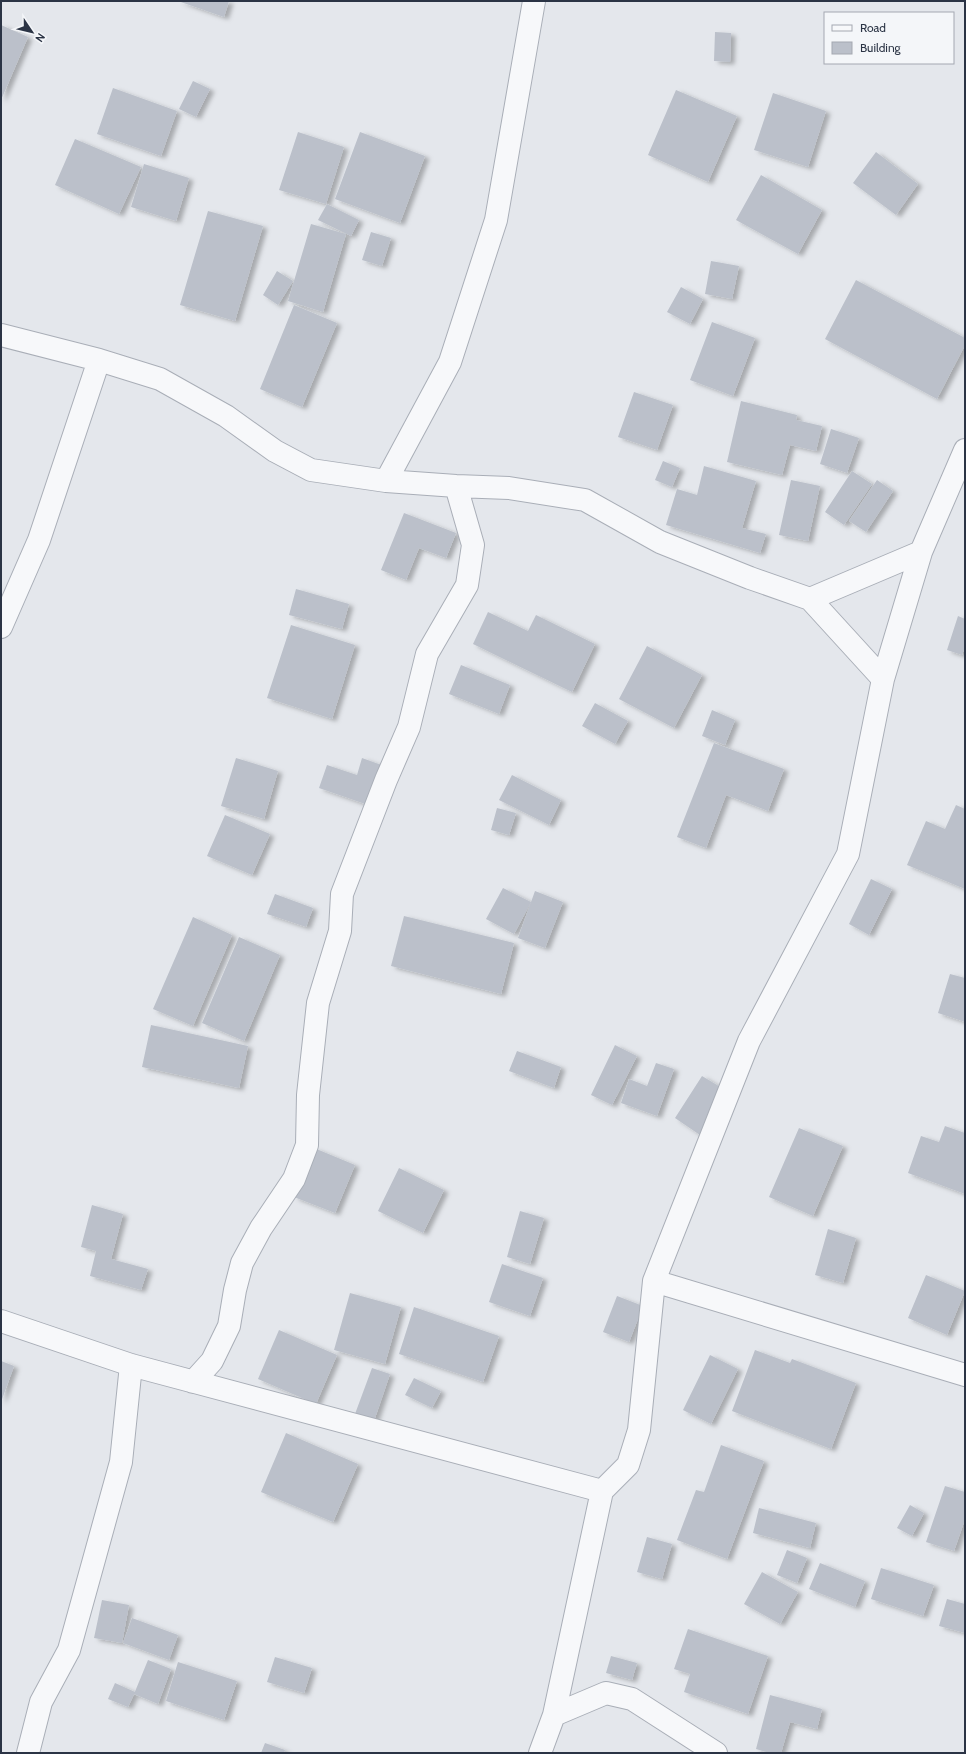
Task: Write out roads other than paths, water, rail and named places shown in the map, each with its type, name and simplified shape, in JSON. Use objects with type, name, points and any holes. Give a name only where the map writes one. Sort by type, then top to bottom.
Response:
[{"type":"street","points":[[386,481],[450,362],[496,220],[534,1]]},
{"type":"street","points":[[1,335],[99,360],[160,379],[226,416],[275,451],[311,470],[386,481],[509,488],[585,500],[660,542],[750,578],[810,599],[883,679]]},
{"type":"street","points":[[1,627],[39,540],[99,360]]},
{"type":"street","points":[[540,1753],[554,1715],[602,1491],[628,1465],[639,1430],[654,1281],[750,1041],[848,854],[883,679],[921,552],[965,450]]},
{"type":"street","points":[[193,1382],[212,1361],[226,1333],[229,1326],[235,1290],[242,1263],[261,1228],[294,1179],[307,1145],[308,1095],[318,1003],[340,931],[342,894],[386,780],[409,727],[427,654],[468,585],[473,546],[456,486]]},
{"type":"street","points":[[810,599],[921,552]]},
{"type":"street","points":[[654,1281],[965,1375]]},
{"type":"street","points":[[1,1321],[131,1366],[602,1491]]},
{"type":"street","points":[[28,1753],[42,1702],[69,1650],[121,1462],[131,1366]]},
{"type":"street","points":[[554,1715],[606,1693],[632,1699],[716,1753]]}]
